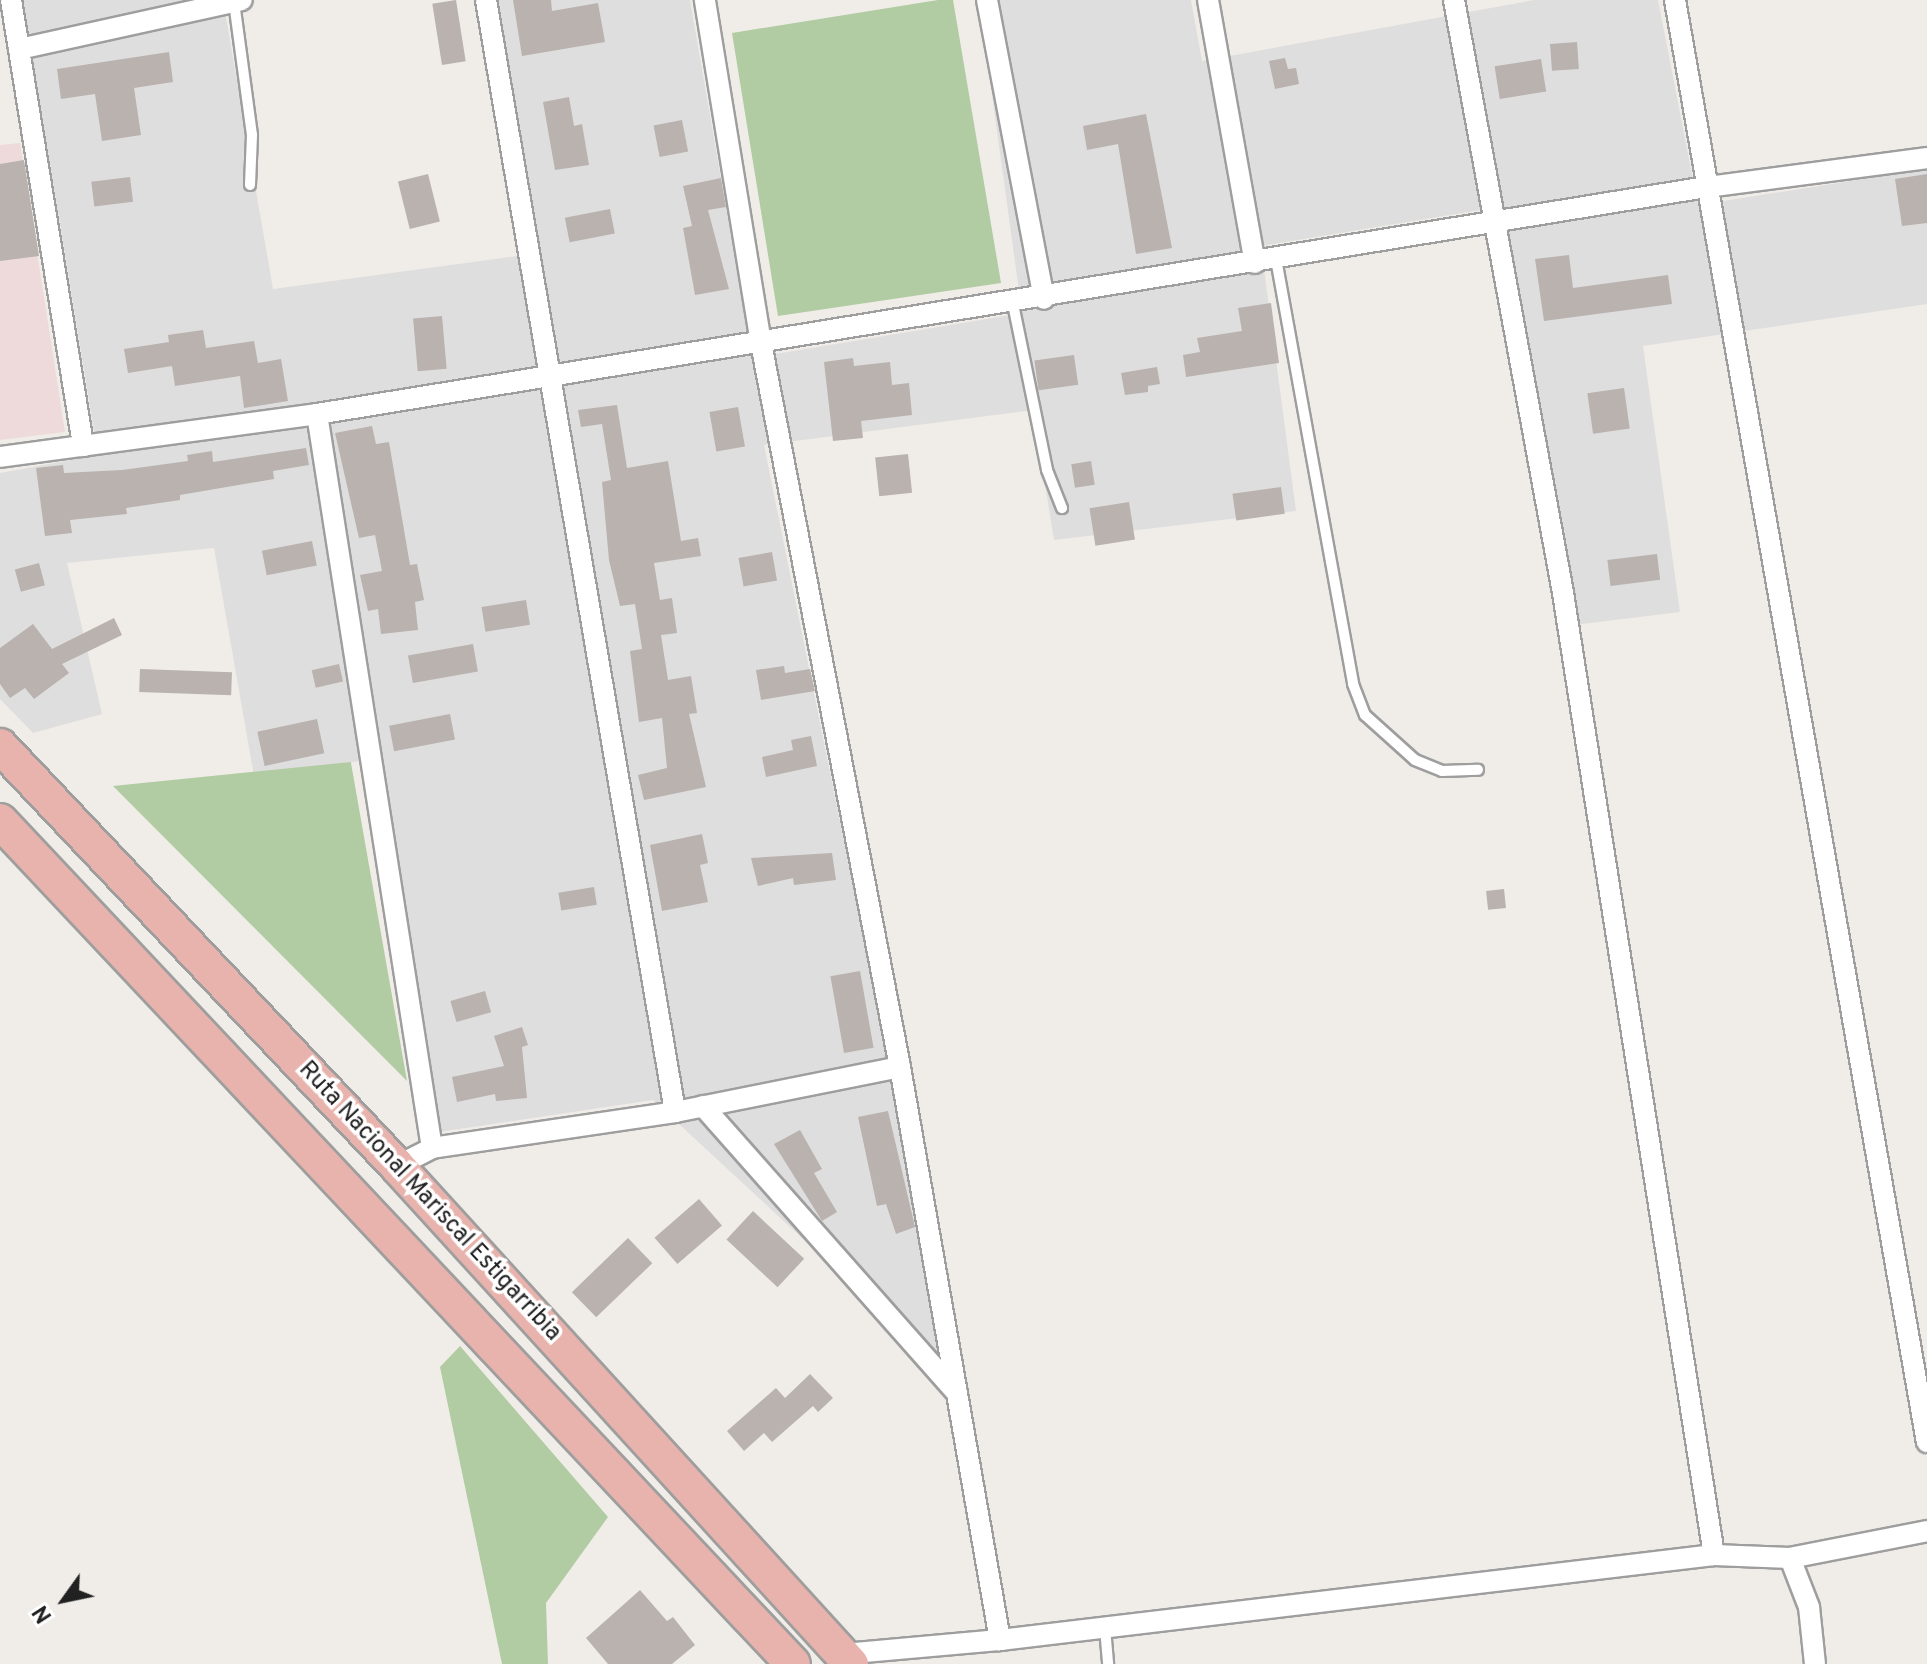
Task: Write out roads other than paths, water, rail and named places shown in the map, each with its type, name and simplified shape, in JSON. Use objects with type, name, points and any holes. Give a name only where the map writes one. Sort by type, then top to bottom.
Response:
[{"type":"highway","name":"Ruta Nacional Mariscal Estigarribia","points":[[0,746],[397,1166],[847,1659]]},
{"type":"highway","points":[[0,821],[793,1664]]},
{"type":"street","points":[[11,0],[83,446]]},
{"type":"street","points":[[486,0],[547,377],[675,1112]]},
{"type":"street","points":[[705,0],[761,343],[900,1067],[1000,1640]]},
{"type":"street","points":[[987,0],[1044,299]]},
{"type":"street","points":[[1208,0],[1255,263]]},
{"type":"street","points":[[1454,0],[1563,593],[1714,1555]]},
{"type":"street","points":[[1675,0],[1927,1442]]},
{"type":"street","points":[[19,49],[238,1]]},
{"type":"street","points":[[0,457],[317,414],[1044,299],[1707,187],[1927,158]]},
{"type":"street","points":[[317,414],[432,1148]]},
{"type":"street","points":[[397,1166],[432,1148],[675,1112],[900,1067]]},
{"type":"street","points":[[703,1106],[957,1393]]},
{"type":"street","points":[[847,1659],[1714,1555],[1790,1558],[1927,1531]]},
{"type":"street","points":[[1790,1558],[1809,1607],[1815,1664]]},
{"type":"lane","points":[[238,1],[252,135],[250,185]]},
{"type":"lane","points":[[1276,259],[1353,684],[1365,715],[1415,760],[1442,771],[1478,770]]},
{"type":"lane","points":[[1013,304],[1047,470],[1062,508]]},
{"type":"lane","points":[[1105,1628],[1108,1664]]}]
